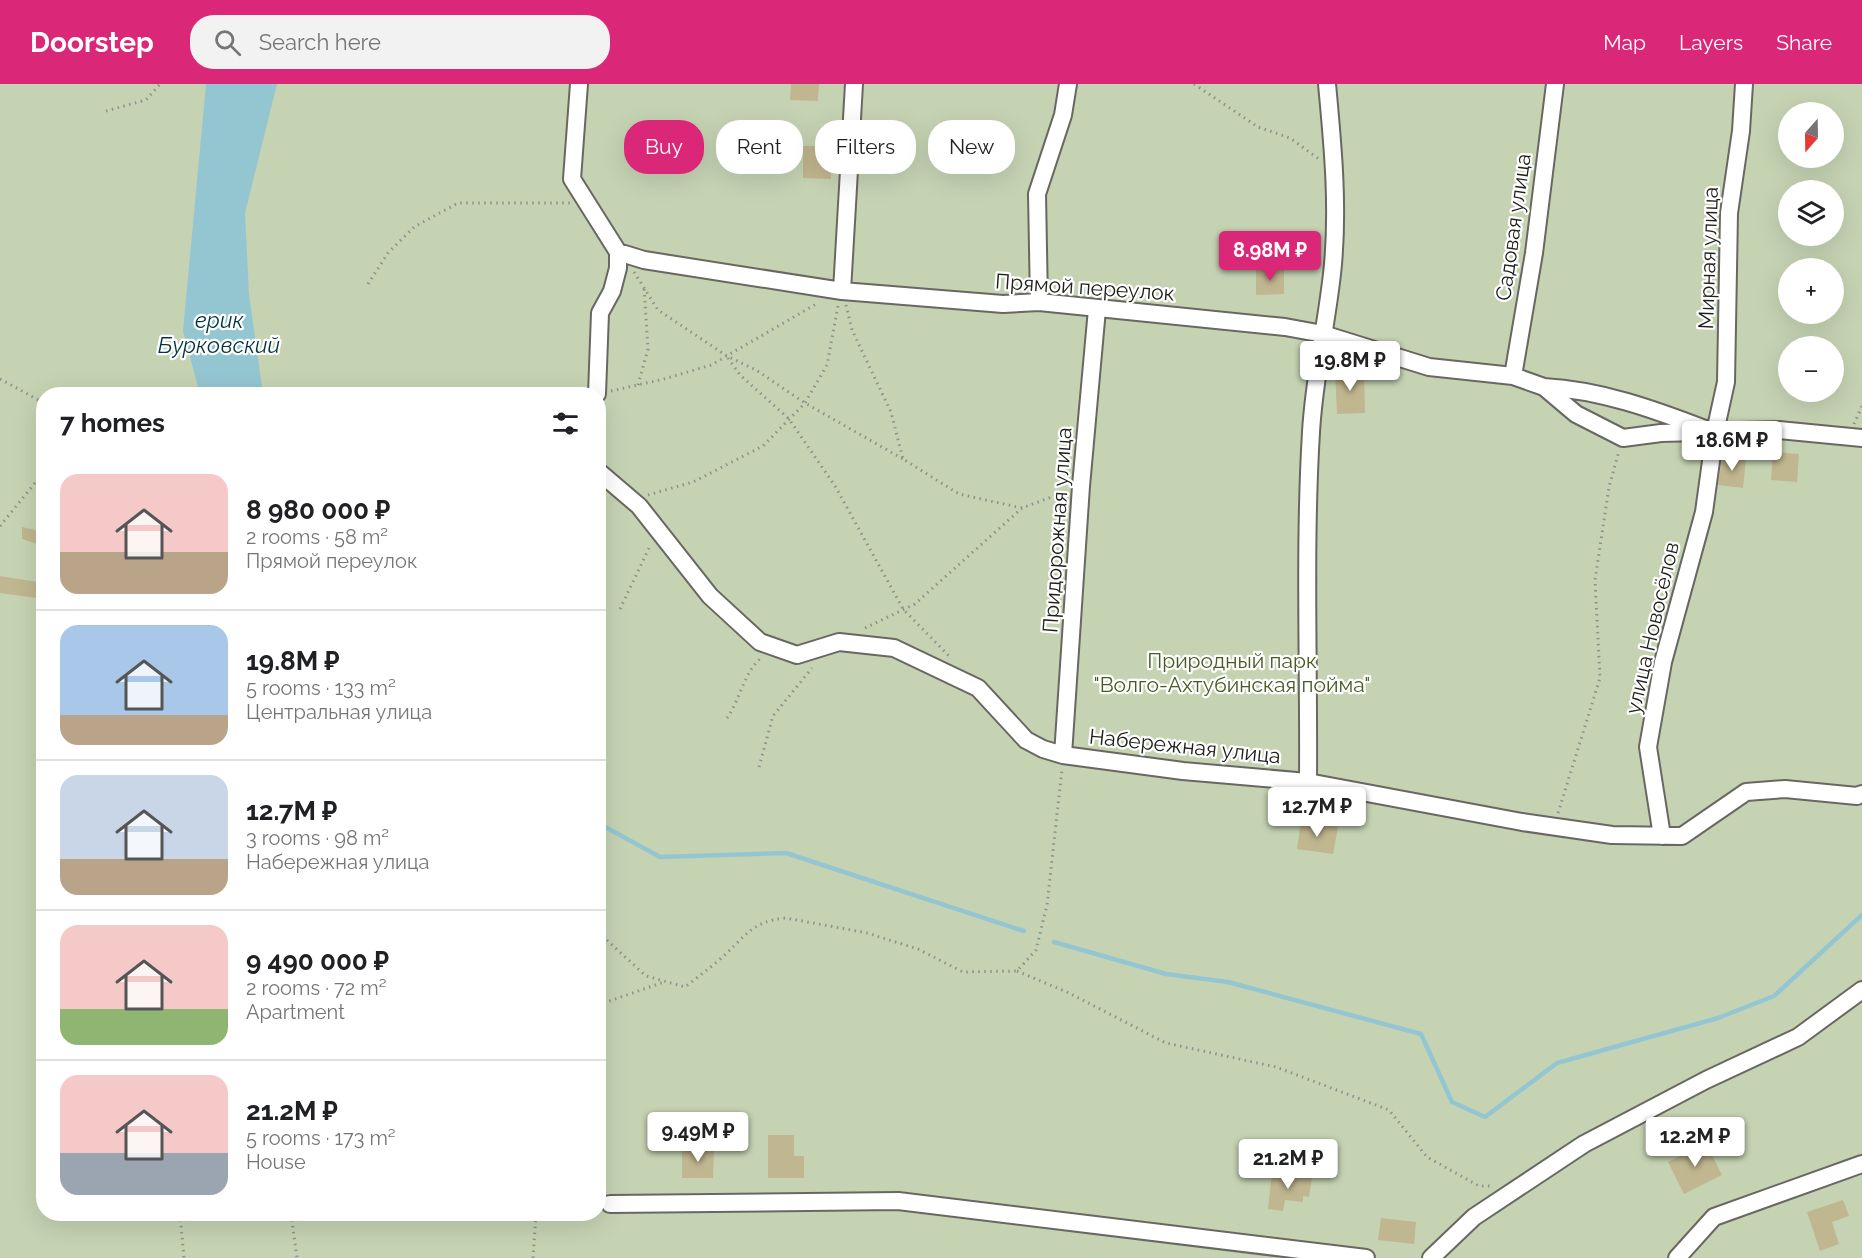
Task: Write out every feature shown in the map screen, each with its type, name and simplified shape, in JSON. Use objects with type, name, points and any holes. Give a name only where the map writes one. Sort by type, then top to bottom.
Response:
[{"type":"street","points":[[579,84],[572,179],[618,252],[618,268],[612,291],[600,313],[601,387]]},
{"type":"street","points":[[842,291],[854,84]]},
{"type":"street","points":[[1039,302],[1037,194],[1063,116],[1068,84]]},
{"type":"street","points":[[1308,782],[1310,638],[1306,519],[1314,386],[1332,273],[1335,170],[1327,84]]},
{"type":"street","name":"Садовая улица","points":[[1513,376],[1534,253],[1555,84]]},
{"type":"street","name":"Мирная улица","points":[[1715,432],[1726,382],[1729,213],[1741,131],[1744,84]]},
{"type":"street","name":"Прямой переулок","points":[[618,252],[644,260],[842,291],[1003,304],[1039,302],[1285,327],[1323,334],[1429,367],[1513,376],[1544,387],[1572,388],[1651,408],[1715,432]]},
{"type":"street","name":"Придорожная улица","points":[[1063,755],[1081,486],[1097,309]]},
{"type":"street","name":"Прямой переулок","points":[[1544,387],[1576,414],[1623,438]]},
{"type":"street","points":[[1623,438],[1661,433],[1779,430],[1862,438]]},
{"type":"street","name":"улица Новосёлов","points":[[1662,836],[1648,747],[1663,662],[1704,512],[1715,432]]},
{"type":"street","name":"Набережная улица","points":[[606,478],[639,506],[710,596],[760,642],[797,655],[838,642],[894,648],[978,688],[1026,740],[1043,749],[1063,755],[1183,771],[1308,782],[1612,835],[1682,836],[1746,792],[1785,789],[1857,796],[1862,794]]},
{"type":"street","points":[[1431,1258],[1474,1217],[1617,1126],[1706,1080],[1798,1037],[1862,990]]},
{"type":"street","points":[[1677,1258],[1714,1217],[1862,1164]]},
{"type":"street","points":[[610,1204],[898,1201],[1366,1258]]},
{"type":"path","points":[[106,111],[146,100],[159,84]]},
{"type":"path","points":[[1194,84],[1258,127],[1290,138],[1335,170]]},
{"type":"path","points":[[368,284],[388,253],[414,227],[458,203],[577,203]]},
{"type":"path","points":[[618,252],[644,286],[658,310],[727,356],[756,370],[805,403],[959,494],[1022,508]]},
{"type":"path","points":[[638,385],[648,349],[644,286]]},
{"type":"path","points":[[606,392],[711,365],[842,291]]},
{"type":"path","points":[[624,495],[648,495],[693,482],[763,446],[805,403],[827,365],[833,322],[842,291]]},
{"type":"path","points":[[842,291],[852,330],[891,412],[903,459]]},
{"type":"path","points":[[727,356],[740,375],[789,419],[835,486],[903,609],[955,663]]},
{"type":"path","points":[[0,379],[36,399]]},
{"type":"path","points":[[1553,826],[1600,678],[1595,580],[1609,487],[1623,438]]},
{"type":"path","points":[[0,526],[36,482]]},
{"type":"path","points":[[838,642],[915,604],[1022,508],[1081,486]]},
{"type":"path","points":[[620,609],[657,531]]},
{"type":"path","points":[[726,718],[759,659],[786,651]]},
{"type":"path","points":[[759,767],[772,716],[802,677],[816,663]]},
{"type":"path","points":[[1017,971],[1036,950],[1047,905],[1063,755]]},
{"type":"path","points":[[606,939],[646,976],[684,987],[720,959],[752,927],[786,918],[867,933],[918,950],[963,972],[1017,971],[1079,998],[1166,1043],[1276,1067],[1389,1110],[1427,1157],[1479,1186],[1521,1186]]},
{"type":"path","points":[[606,1002],[665,981]]},
{"type":"path","points":[[181,1221],[184,1258]]},
{"type":"path","points":[[292,1221],[297,1258]]},
{"type":"path","points":[[533,1258],[536,1221]]},
{"type":"green space","name":"Природный парк \"Волго-Ахтубинская пойма\"","points":[[0,84],[1862,84],[1862,1258],[0,1258]]},
{"type":"water","name":"ерик Бурковский","points":[[206,84],[277,84],[245,213],[249,294],[262,387],[198,387],[183,331]]},
{"type":"building","points":[[791,84],[819,84],[818,101],[790,100]]},
{"type":"building","points":[[803,146],[815,146],[815,174],[831,174],[831,179],[803,178]]},
{"type":"building","points":[[1256,270],[1284,270],[1284,294],[1256,295]]},
{"type":"building","points":[[1335,371],[1364,371],[1365,413],[1337,414]]},
{"type":"building","points":[[1773,452],[1799,454],[1797,482],[1771,480]]},
{"type":"building","points":[[1722,457],[1746,459],[1743,488],[1718,485]]},
{"type":"building","points":[[22,527],[36,530],[36,543],[22,539]]},
{"type":"building","points":[[0,576],[36,582],[36,598],[0,593]]},
{"type":"building","points":[[1301,821],[1338,827],[1333,854],[1297,849]]},
{"type":"building","points":[[768,1135],[794,1135],[794,1156],[804,1156],[804,1178],[768,1178]]},
{"type":"building","points":[[1706,1143],[1722,1175],[1684,1194],[1668,1162]]},
{"type":"building","points":[[682,1149],[714,1149],[713,1178],[682,1178]]},
{"type":"building","points":[[1272,1172],[1312,1177],[1309,1197],[1303,1196],[1303,1202],[1285,1200],[1283,1211],[1268,1209]]},
{"type":"building","points":[[1843,1200],[1849,1216],[1832,1222],[1839,1244],[1820,1251],[1807,1212]]},
{"type":"building","points":[[1381,1218],[1416,1222],[1414,1244],[1378,1240]]},
{"type":"waterway","points":[[606,827],[660,857],[786,853],[1024,931]]},
{"type":"waterway","points":[[1054,942],[1166,974],[1228,982],[1421,1034],[1452,1102],[1485,1117],[1557,1063],[1718,1018],[1774,996],[1862,915]]}]
